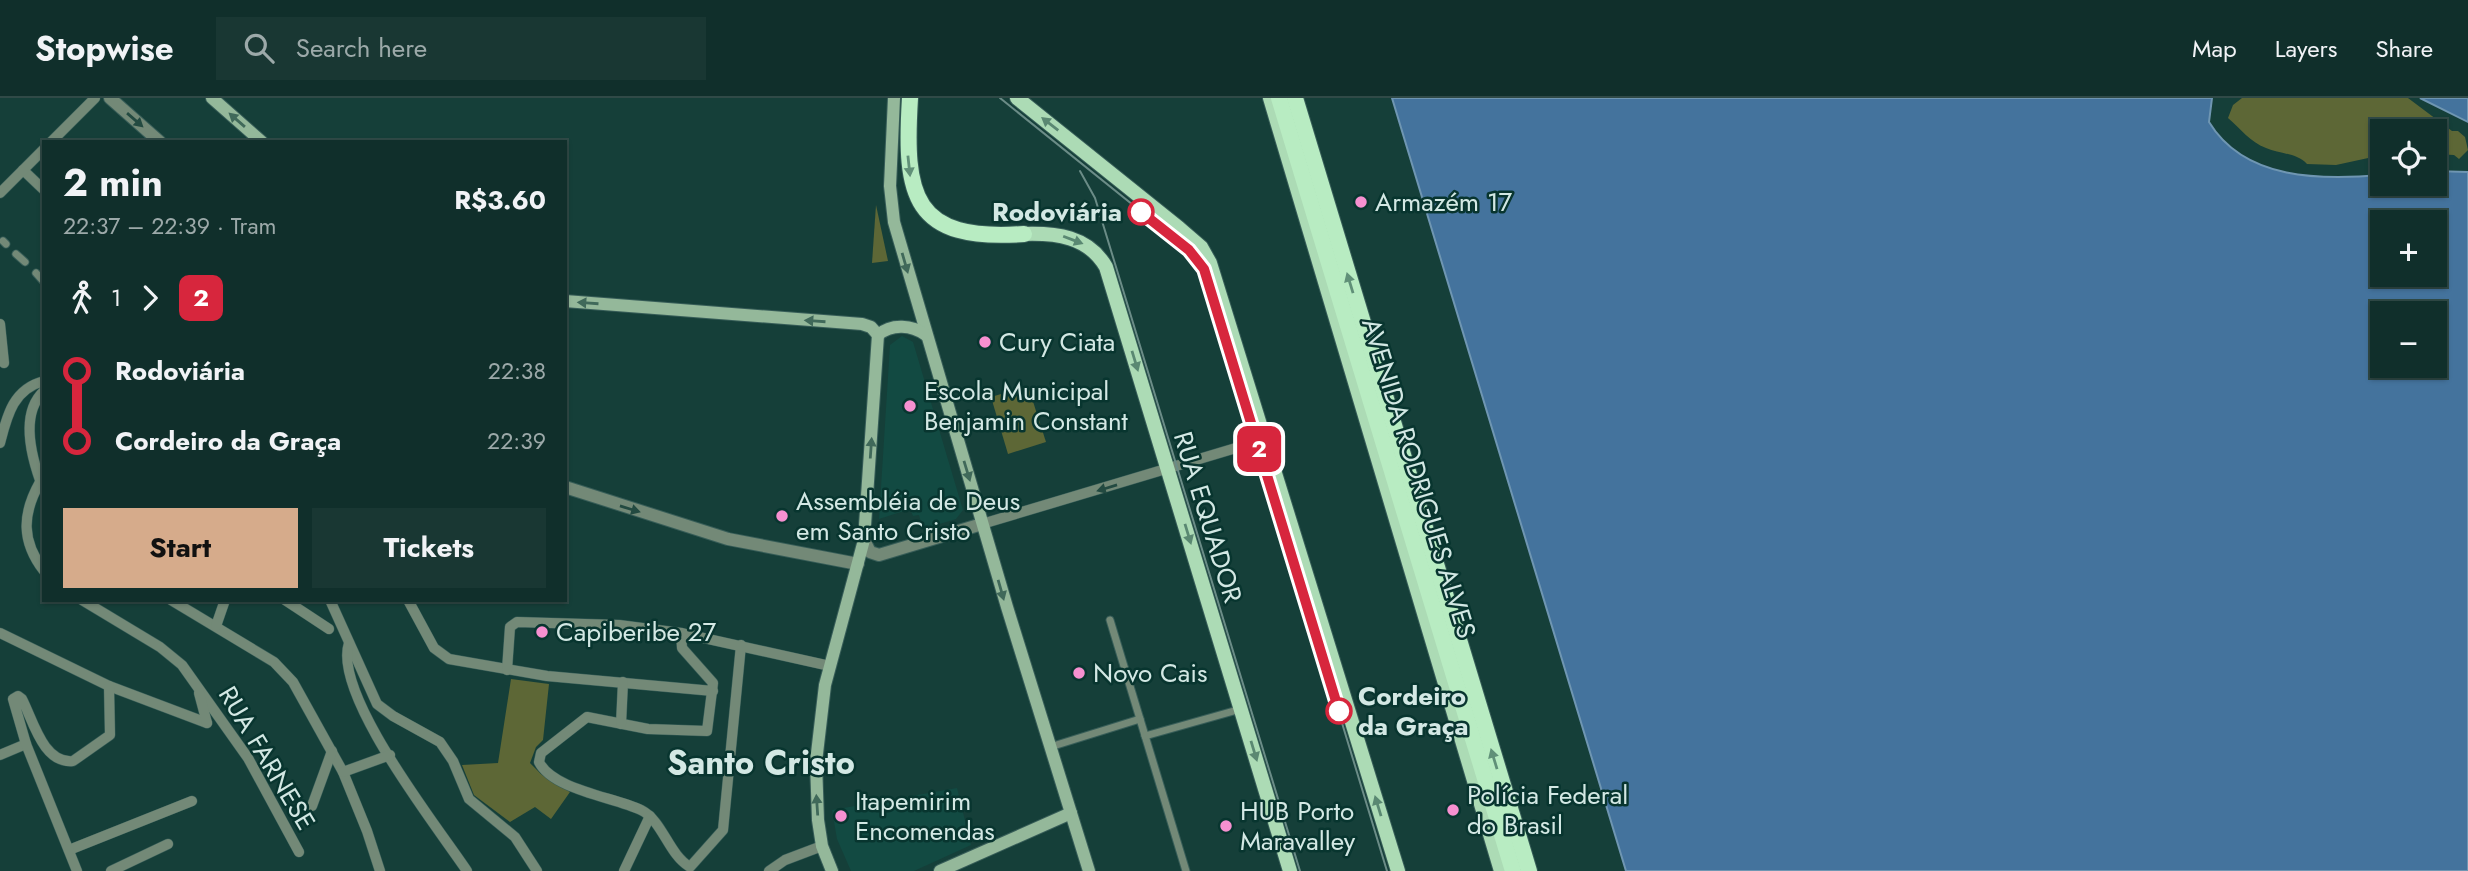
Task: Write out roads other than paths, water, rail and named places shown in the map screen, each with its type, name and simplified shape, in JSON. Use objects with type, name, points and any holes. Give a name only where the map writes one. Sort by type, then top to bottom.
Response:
[{"type":"highway","points":[[910,98],[909,171],[915,191],[928,211],[946,226],[967,234],[1024,234]]},
{"type":"highway","points":[[1271,98],[1307,206],[1333,273]]},
{"type":"highway","name":"AVENIDA RODRIGUES ALVES","points":[[1279,98],[1513,871]]},
{"type":"highway","name":"AVENIDA RODRIGUES ALVES","points":[[1295,98],[1528,871]]},
{"type":"main road","points":[[212,98],[260,140]]},
{"type":"main road","points":[[894,98],[891,208],[982,524],[1089,871]]},
{"type":"main road","points":[[1017,98],[1106,167],[1198,245],[1208,257],[1398,871]]},
{"type":"main road","name":"AVENIDA RODRIGUES ALVES","points":[[1271,98],[1501,871]]},
{"type":"main road","name":"RUA EQUADOR","points":[[1024,234],[1067,236],[1090,247],[1102,261],[1290,871]]},
{"type":"main road","points":[[567,301],[862,324],[872,327],[878,335],[864,540],[830,666],[816,762],[818,820],[822,846],[832,871]]},
{"type":"main road","points":[[878,335],[886,329],[904,327],[926,335]]},
{"type":"main road","points":[[940,871],[1071,813]]},
{"type":"street","points":[[53,140],[95,98]]},
{"type":"street","points":[[110,98],[158,140]]},
{"type":"street","points":[[0,193],[42,151]]},
{"type":"street","points":[[23,170],[42,188]]},
{"type":"street","points":[[7,245],[42,280]]},
{"type":"street","points":[[0,324],[4,363]]},
{"type":"street","points":[[0,443],[16,398],[32,384],[42,382]]},
{"type":"street","points":[[42,393],[34,402],[30,421],[35,468],[42,487],[31,500],[25,525],[31,548],[42,567]]},
{"type":"street","points":[[864,540],[870,552],[879,555],[1266,439]]},
{"type":"street","points":[[567,488],[728,539],[858,564]]},
{"type":"street","points":[[85,602],[160,647],[197,682]]},
{"type":"street","points":[[174,602],[284,671],[302,696],[343,772],[368,831],[380,871]]},
{"type":"street","points":[[216,626],[224,602]]},
{"type":"street","points":[[288,602],[329,629]]},
{"type":"street","points":[[331,602],[377,704],[440,742],[453,761],[468,799],[515,837],[537,871]]},
{"type":"street","points":[[409,602],[434,648],[443,657],[507,670],[713,691]]},
{"type":"street","points":[[1110,620],[1185,871]]},
{"type":"street","points":[[507,670],[510,627],[514,622],[619,625],[681,633],[830,666]]},
{"type":"street","points":[[0,633],[109,686],[110,735],[81,758],[67,761],[52,754],[43,743],[24,702],[18,696],[13,703],[26,744],[77,871]]},
{"type":"street","points":[[681,633],[681,646],[712,679],[709,727],[705,732],[621,724],[591,717],[583,719],[541,753],[539,762],[553,776],[586,792],[638,808],[650,816],[672,849],[690,867],[723,830],[741,645]]},
{"type":"street","points":[[349,643],[346,666],[363,713],[467,871]]},
{"type":"street","name":"RUA FARNESE","points":[[109,686],[207,723],[197,682]]},
{"type":"street","name":"RUA FARNESE","points":[[197,682],[248,758],[299,852]]},
{"type":"street","points":[[621,724],[623,682]]},
{"type":"street","points":[[1145,736],[1241,709]]},
{"type":"street","points":[[1050,747],[1140,719]]},
{"type":"street","points":[[0,755],[26,744]]},
{"type":"street","name":"RUA FARNESE","points":[[313,806],[331,751]]},
{"type":"street","points":[[343,772],[390,755]]},
{"type":"street","points":[[69,850],[192,801]]},
{"type":"street","points":[[624,871],[650,816]]},
{"type":"street","points":[[111,871],[168,844]]},
{"type":"street","points":[[769,871],[785,860],[822,846]]},
{"type":"water","points":[[1392,98],[2212,98],[2209,122],[2224,141],[2243,156],[2264,166],[2310,176],[2370,176],[2370,196],[2447,196],[2447,171],[2468,172],[2468,871],[1626,871]]},
{"type":"water","points":[[2420,98],[2468,98],[2468,122]]},
{"type":"tram line","points":[[1000,98],[1189,250],[1204,269],[1387,871]]},
{"type":"tram line","points":[[1080,171],[1095,198],[1300,871]]},
{"type":"tram line","name":"2","points":[[1141,212],[1189,250],[1204,269],[1208,279],[1339,711]]},
{"type":"place","name":"Armazém 17","points":[[1361,202]]},
{"type":"place","name":"Rodoviária","points":[[1141,212]]},
{"type":"place","name":"Cury Ciata","points":[[985,342]]},
{"type":"place","name":"Escola Municipal Benjamin Constant","points":[[910,406]]},
{"type":"place","name":"Assembléia de Deus em Santo Cristo","points":[[782,516]]},
{"type":"place","name":"Capiberibe 27","points":[[542,632]]},
{"type":"place","name":"Novo Cais","points":[[1079,673]]},
{"type":"place","name":"Cordeiro da Graça","points":[[1339,711]]},
{"type":"place","name":"Polícia Federal do Brasil","points":[[1453,810]]},
{"type":"place","name":"Itapemirim Encomendas","points":[[841,816]]},
{"type":"place","name":"HUB Porto Maravalley","points":[[1226,826]]},
{"type":"district","name":"Santo Cristo","points":[[761,762]]}]
